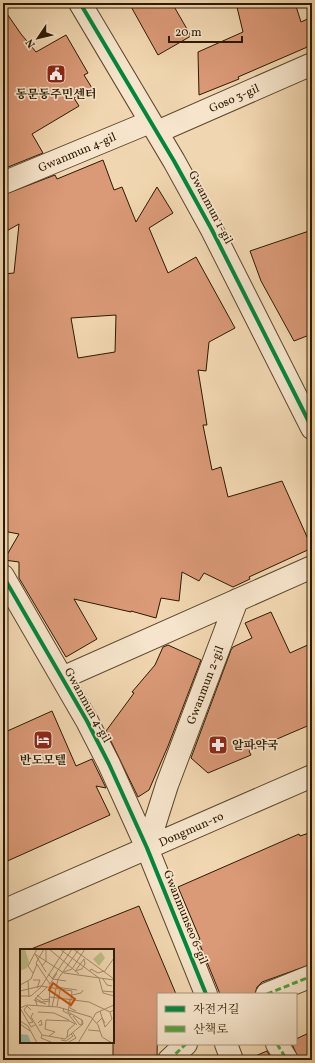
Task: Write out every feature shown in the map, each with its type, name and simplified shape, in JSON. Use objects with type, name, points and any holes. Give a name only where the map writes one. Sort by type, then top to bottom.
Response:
[{"type":"street","name":"Gwanmun 1-gil","points":[[80,3],[154,127],[212,230],[312,428]]},
{"type":"street","name":"Goso 3-gil","points":[[154,127],[312,64]]},
{"type":"street","name":"Gwanmun 4-gil","points":[[3,183],[154,127]]},
{"type":"street","points":[[62,678],[312,567]]},
{"type":"street","name":"Gwanmun 4-gil","points":[[3,576],[87,721],[147,848]]},
{"type":"street","name":"Gwanmun 2-gil","points":[[147,848],[167,785],[237,600]]},
{"type":"street","name":"Dongmun-ro","points":[[3,911],[312,776]]},
{"type":"street","name":"Gwanmunseo 6-gil","points":[[147,848],[206,993]]},
{"type":"street","points":[[270,993],[312,976]]},
{"type":"street","points":[[169,1060],[185,1045]]},
{"type":"street","points":[[226,1045],[232,1060]]},
{"type":"street","points":[[278,1045],[287,1060]]},
{"type":"building","points":[[129,3],[172,3],[191,36],[158,55]]},
{"type":"building","points":[[236,3],[295,3],[301,22],[312,17],[312,45],[238,77],[239,79],[199,95],[198,52],[243,32]]},
{"type":"building","points":[[3,8],[21,34],[36,52],[66,35],[88,73],[84,75],[92,88],[74,98],[79,106],[32,134],[43,153],[3,169]]},
{"type":"building","points":[[103,160],[114,190],[122,187],[136,222],[157,187],[173,213],[149,228],[168,273],[196,257],[235,328],[209,342],[206,371],[198,370],[207,425],[203,425],[212,470],[221,467],[228,497],[282,481],[312,548],[249,577],[250,579],[233,587],[204,573],[199,581],[182,572],[179,601],[161,598],[156,618],[74,599],[97,639],[66,657],[19,578],[19,562],[4,560],[19,534],[3,531],[3,274],[14,273],[19,224],[3,233],[3,195],[55,175],[57,179]],"holes":[[[116,315],[115,352],[78,358],[71,318]]]},
{"type":"building","points":[[312,230],[312,334],[294,341],[261,281],[250,251]]},
{"type":"building","points":[[271,612],[290,653],[312,643],[312,724],[249,751],[251,755],[208,773],[191,758],[231,650],[233,647],[252,638],[245,623]]},
{"type":"building","points":[[168,645],[201,660],[168,746],[149,790],[138,797],[106,731],[134,693],[132,692],[155,665],[163,647]]},
{"type":"building","points":[[52,711],[76,766],[92,759],[106,788],[96,786],[110,815],[3,863],[3,733]]},
{"type":"building","points":[[312,832],[312,964],[262,982],[257,987],[255,993],[220,993],[198,940],[200,939],[178,887],[299,834],[300,836]]},
{"type":"building","points":[[139,906],[176,993],[157,993],[157,1060],[113,1060],[114,949],[31,949]]},
{"type":"building","points":[[311,1032],[312,1060],[299,1060],[292,1045],[297,1045],[297,1039]]},
{"type":"building","points":[[267,1051],[272,1060],[246,1060]]},
{"type":"marked path","points":[[270,993],[312,976]]},
{"type":"marked path","points":[[169,1060],[185,1045]]},
{"type":"marked path","points":[[278,1045],[287,1060]]},
{"type":"cycle path","points":[[80,3],[174,161],[212,230],[312,428]]},
{"type":"cycle path","points":[[3,576],[87,721],[109,764],[147,848],[206,993]]},
{"type":"place","name":"동문동주민센터","points":[[56,74]]},
{"type":"place","name":"반도모텔","points":[[43,740]]},
{"type":"place","name":"알파약국","points":[[218,745]]}]
